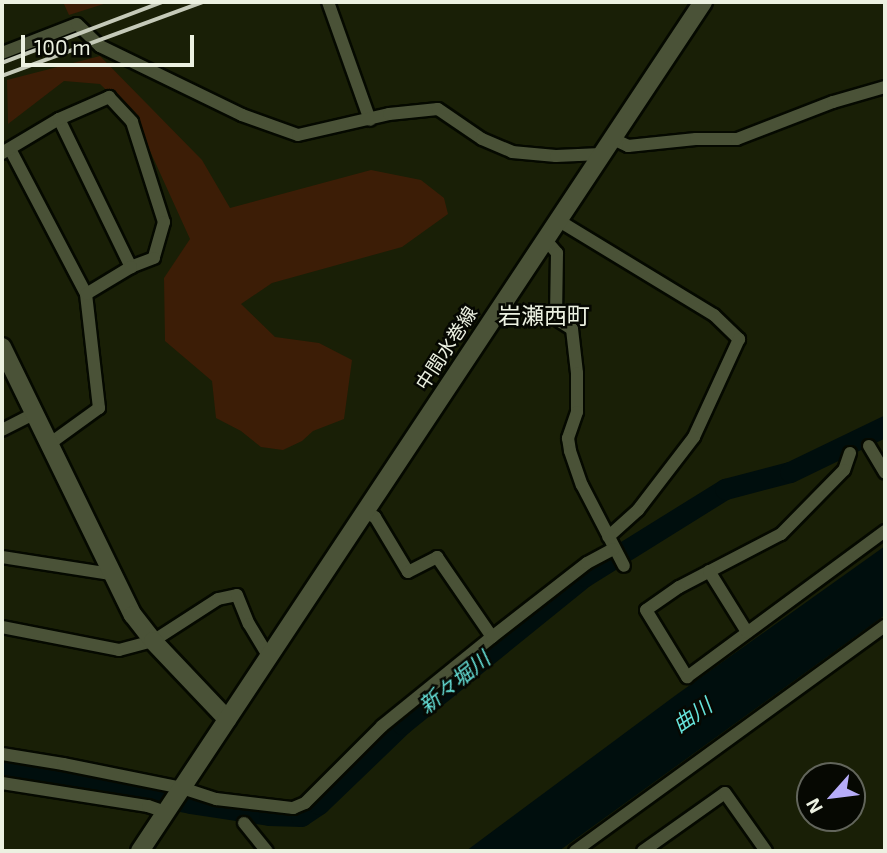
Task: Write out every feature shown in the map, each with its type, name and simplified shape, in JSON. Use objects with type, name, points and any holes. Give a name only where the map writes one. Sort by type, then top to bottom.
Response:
[{"type":"main road","name":"中間水巻線","points":[[140,851],[556,219],[703,2]]},
{"type":"main road","points":[[2,347],[133,615],[153,641],[227,719]]},
{"type":"street","points":[[328,2],[370,120]]},
{"type":"street","points":[[2,53],[77,24],[100,46],[242,116],[298,135],[389,114],[438,109],[482,139],[512,152],[556,156],[606,146],[696,139],[737,139],[833,102],[885,87]]},
{"type":"street","points":[[49,444],[99,408],[86,295],[6,151],[59,119],[109,97],[132,122],[164,222],[154,258],[131,267],[86,295]]},
{"type":"street","points":[[59,119],[131,267]]},
{"type":"street","points":[[2,754],[182,788],[216,799],[293,808],[305,803],[382,726],[611,543],[694,437],[739,339],[714,315],[556,219]]},
{"type":"street","points":[[544,238],[557,253],[556,319],[572,330],[577,373],[577,412],[568,441],[579,478],[624,566]]},
{"type":"street","points":[[2,430],[34,414]]},
{"type":"street","points":[[869,446],[885,473]]},
{"type":"street","points":[[850,453],[844,470],[781,534],[679,587],[646,610],[687,677],[885,531]]},
{"type":"street","points":[[363,512],[375,517],[408,572],[437,558],[492,637]]},
{"type":"street","points":[[2,557],[111,574]]},
{"type":"street","points":[[709,571],[747,632]]},
{"type":"street","points":[[2,627],[119,650],[153,641],[218,599],[237,595],[248,624],[268,656]]},
{"type":"street","points":[[575,851],[885,626]]},
{"type":"street","points":[[2,783],[148,806],[166,812]]},
{"type":"street","points":[[643,851],[725,793],[763,847],[748,851]]},
{"type":"street","points":[[244,823],[267,851]]},
{"type":"shaded area","points":[[63,2],[110,2],[69,15]]},
{"type":"shaded area","points":[[100,56],[202,160],[230,208],[371,170],[421,180],[444,198],[448,214],[402,247],[272,283],[241,304],[275,337],[319,343],[352,360],[344,419],[313,431],[302,441],[283,450],[261,447],[241,431],[216,418],[212,381],[165,341],[164,278],[190,239],[135,118],[100,84],[64,81],[8,124],[7,80]]},
{"type":"water","name":"曲川","points":[[885,546],[885,615],[559,851],[466,851],[676,695]]},
{"type":"waterway","name":"新々堀川","points":[[2,768],[191,803],[269,815],[301,816],[319,804],[402,724],[585,576],[725,489],[790,472],[885,426]]},
{"type":"railway","points":[[2,63],[163,2]]},
{"type":"railway","points":[[2,76],[203,2]]},
{"type":"district","name":"岩瀬西町","points":[[544,315]]}]
